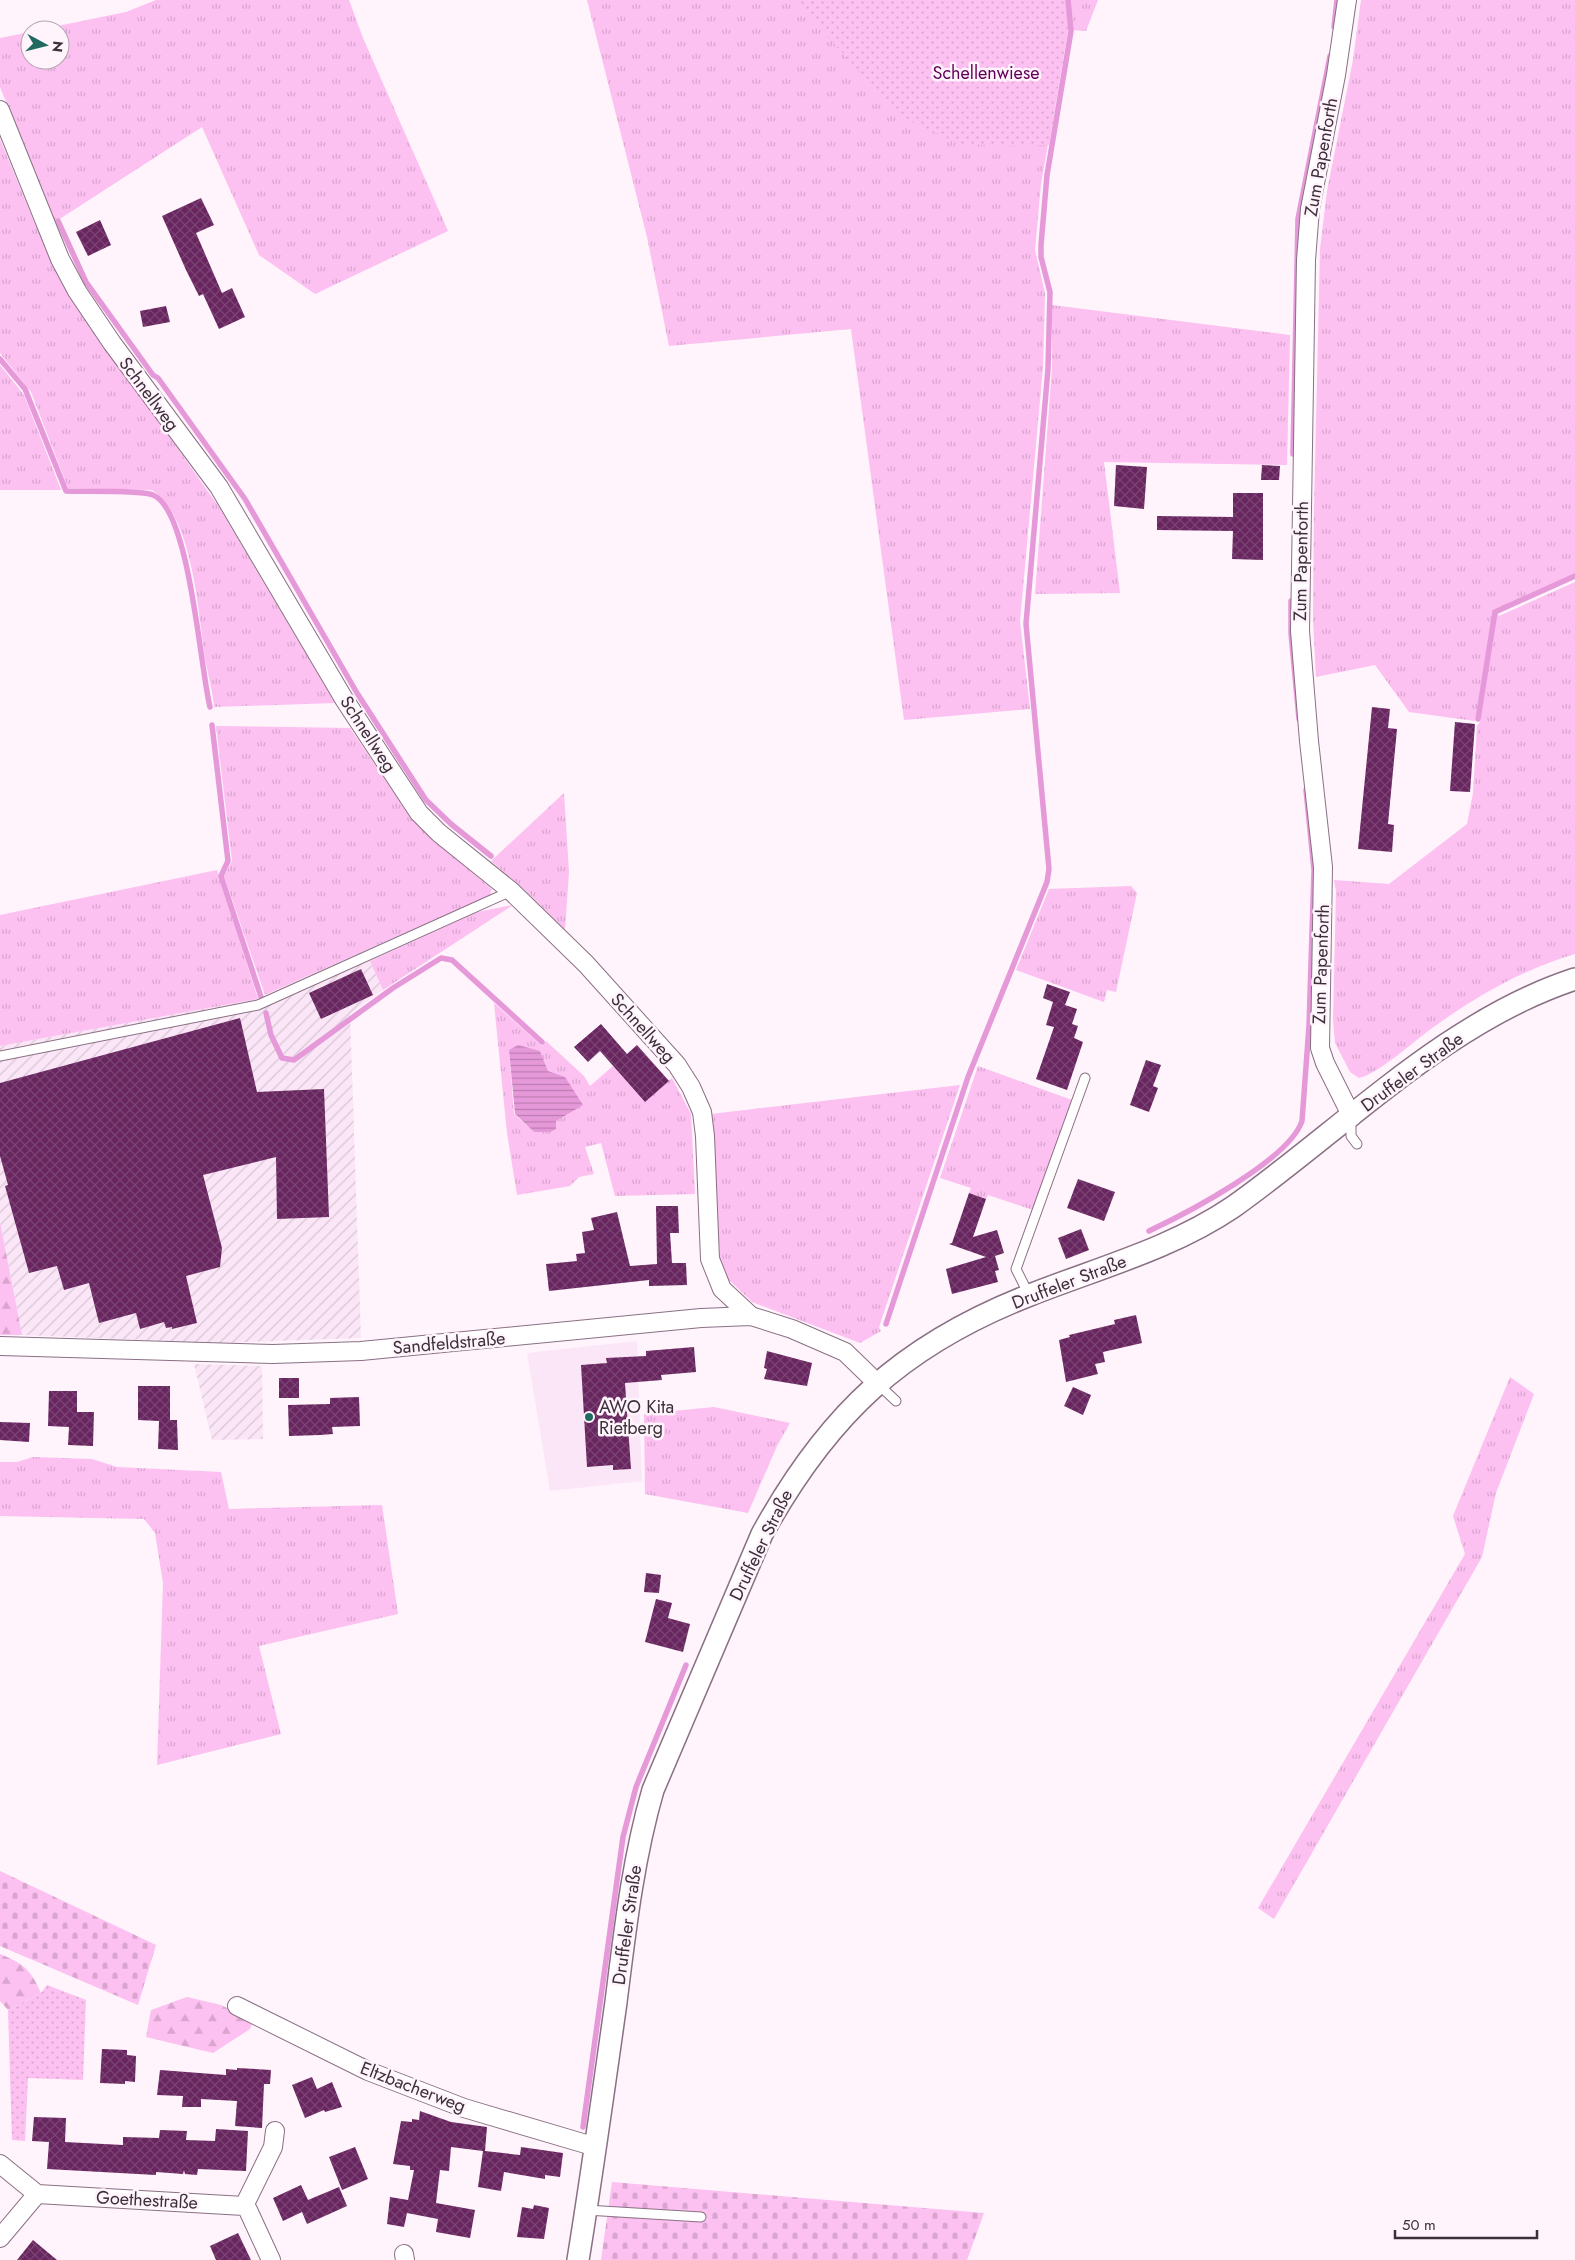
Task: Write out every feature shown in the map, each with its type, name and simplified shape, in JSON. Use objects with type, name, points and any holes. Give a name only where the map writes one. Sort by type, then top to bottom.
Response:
[{"type":"street","name":"Zum Papenforth","points":[[1347,0],[1336,76],[1310,209],[1306,260],[1300,597],[1303,679],[1323,867],[1320,1048],[1325,1063],[1352,1117]]},
{"type":"street","name":"Schnellweg","points":[[0,110],[60,259],[77,291],[112,343],[219,487],[344,699],[419,813],[440,833],[511,891],[586,964],[677,1065],[691,1087],[702,1112],[705,1136],[710,1259],[722,1289],[751,1316]]},
{"type":"street","name":"Druffeler Straße","points":[[578,2260],[596,2147],[631,1886],[644,1822],[653,1790],[762,1534],[780,1502],[822,1440],[877,1383],[923,1349],[971,1321],[1030,1296],[1171,1242],[1231,1208],[1471,1028],[1525,998],[1575,979]]},
{"type":"street","name":"Sandfeldstraße","points":[[0,1346],[273,1354],[361,1352],[701,1318],[751,1316],[792,1329],[845,1352],[877,1383]]},
{"type":"street","name":"Eltzbacherweg","points":[[237,2006],[368,2071],[464,2108],[596,2147]]},
{"type":"street","points":[[270,2260],[248,2210],[244,2206],[273,2147],[275,2130]]},
{"type":"street","points":[[0,2164],[37,2194],[0,2238]]},
{"type":"street","name":"Goethestraße","points":[[37,2194],[244,2206]]},
{"type":"lane","points":[[0,1056],[258,1005],[511,891]]},
{"type":"lane","points":[[1030,1296],[1016,1269],[1085,1078]]},
{"type":"lane","points":[[1352,1117],[1351,1136],[1357,1144]]},
{"type":"lane","points":[[877,1383],[896,1401]]},
{"type":"lane","points":[[586,2210],[702,2217]]},
{"type":"shaded area","points":[[365,950],[383,990],[350,1014],[361,1338],[221,1343],[22,1335],[0,1222],[0,1046],[258,999]]},
{"type":"shaded area","points":[[518,1045],[540,1051],[548,1071],[565,1077],[583,1105],[556,1121],[556,1129],[551,1132],[534,1132],[515,1114],[509,1050]]},
{"type":"shaded area","name":"AWO Kita Rietberg","points":[[637,1341],[642,1481],[550,1491],[527,1353]]},
{"type":"shaded area","points":[[194,1364],[262,1366],[263,1439],[212,1440]]},
{"type":"green space","points":[[156,0],[349,0],[363,38],[448,231],[315,294],[259,255],[202,127],[55,222],[0,87],[0,38],[20,34],[20,70],[70,70],[70,23],[126,12]]},
{"type":"green space","points":[[587,0],[1098,0],[1086,31],[1068,30],[1041,184],[1035,250],[1045,293],[1043,367],[1020,621],[1030,709],[904,720],[851,329],[669,346],[647,237]]},
{"type":"green space","name":"Schellenwiese","points":[[795,0],[1065,0],[1068,29],[1049,145],[961,144],[899,116]]},
{"type":"green space","points":[[1361,0],[1575,0],[1575,574],[1493,611],[1475,721],[1409,712],[1375,665],[1316,677],[1313,620],[1314,509],[1320,249],[1327,191],[1353,60]]},
{"type":"green space","points":[[0,139],[35,224],[69,295],[219,507],[335,703],[214,707],[191,566],[177,521],[166,503],[152,490],[68,488],[31,392],[0,353]]},
{"type":"green space","points":[[1052,305],[1290,335],[1287,465],[1104,462],[1120,593],[1035,594],[1052,368]]},
{"type":"green space","points":[[0,365],[24,395],[61,490],[0,490]]},
{"type":"green space","points":[[1575,582],[1575,954],[1538,967],[1502,984],[1435,1026],[1377,1070],[1359,1078],[1350,1072],[1335,1043],[1333,1020],[1336,891],[1334,880],[1389,884],[1467,824],[1473,793],[1477,726],[1480,722],[1497,613],[1499,616]]},
{"type":"green space","points":[[216,726],[350,728],[410,817],[432,839],[492,889],[490,895],[265,995],[224,876],[232,861]]},
{"type":"green space","points":[[564,793],[569,872],[565,930],[526,891],[491,861]]},
{"type":"green space","points":[[217,870],[258,999],[0,1046],[0,915]]},
{"type":"green space","points":[[1131,886],[1137,893],[1116,992],[1107,990],[1104,1002],[1016,970],[1049,889]]},
{"type":"green space","points":[[513,905],[383,990],[370,961],[477,912]]},
{"type":"green space","points":[[494,1003],[542,1046],[546,1041],[584,1076],[590,1086],[613,1066],[645,1102],[672,1078],[691,1114],[695,1194],[615,1196],[601,1143],[585,1147],[594,1174],[579,1177],[570,1186],[517,1195],[507,1133]],"holes":[[[509,1050],[540,1051],[548,1071],[556,1129],[551,1132],[534,1132],[514,1114]]]},
{"type":"green space","points":[[978,1066],[1072,1100],[1033,1210],[988,1195],[986,1199],[969,1193],[971,1188],[940,1178]]},
{"type":"green space","points":[[960,1085],[879,1327],[881,1331],[860,1343],[752,1302],[728,1279],[720,1260],[711,1114]]},
{"type":"green space","points":[[0,1222],[22,1335],[0,1335]]},
{"type":"green space","points":[[1510,1377],[1534,1394],[1496,1493],[1482,1557],[1274,1919],[1258,1908],[1465,1554],[1453,1516]]},
{"type":"green space","points":[[714,1407],[790,1423],[777,1446],[748,1513],[645,1494],[644,1414]]},
{"type":"green space","points":[[33,1457],[92,1459],[117,1467],[221,1472],[229,1509],[382,1505],[398,1614],[259,1646],[281,1734],[157,1765],[163,1583],[155,1533],[144,1519],[0,1516],[0,1462],[17,1462]]},
{"type":"green space","points":[[0,1871],[156,1945],[138,2005],[0,1946]]},
{"type":"green space","points":[[0,1954],[21,1964],[30,1973],[41,1993],[8,2010],[0,2001]]},
{"type":"green space","points":[[47,1985],[86,2000],[83,2080],[28,2078],[25,2141],[12,2140],[8,2010],[41,1993]]},
{"type":"green space","points":[[187,1997],[221,2005],[253,2021],[250,2029],[213,2053],[146,2037],[151,2010]]},
{"type":"green space","points":[[612,2182],[984,2213],[967,2260],[601,2260]]},
{"type":"building","points":[[201,198],[214,225],[196,233],[222,293],[232,288],[245,317],[219,329],[203,294],[199,296],[162,216]]},
{"type":"building","points":[[100,220],[111,245],[88,256],[76,232]]},
{"type":"building","points":[[166,306],[170,322],[143,327],[140,311]]},
{"type":"building","points":[[1116,465],[1147,467],[1144,509],[1114,506]]},
{"type":"building","points":[[1262,465],[1280,466],[1279,480],[1261,480]]},
{"type":"building","points":[[1233,493],[1263,493],[1263,560],[1232,559],[1233,531],[1157,530],[1157,516],[1233,517]]},
{"type":"building","points":[[1372,707],[1390,709],[1388,728],[1397,729],[1388,824],[1394,825],[1392,852],[1358,849]]},
{"type":"building","points":[[1455,722],[1475,724],[1470,792],[1450,791]]},
{"type":"building","points":[[361,969],[373,995],[321,1019],[309,993]]},
{"type":"building","points":[[1047,984],[1070,992],[1065,1005],[1077,1009],[1072,1024],[1078,1026],[1074,1038],[1083,1042],[1067,1090],[1036,1079],[1054,1027],[1046,1025],[1053,1002],[1043,998]]},
{"type":"building","points":[[240,1018],[257,1092],[324,1089],[329,1217],[277,1219],[276,1157],[203,1175],[222,1248],[220,1267],[186,1276],[197,1323],[172,1329],[172,1327],[166,1328],[164,1322],[140,1329],[136,1313],[99,1323],[89,1283],[64,1290],[57,1266],[29,1273],[5,1186],[8,1185],[0,1156],[0,1083]]},
{"type":"building","points":[[601,1024],[627,1054],[637,1045],[669,1081],[645,1102],[600,1051],[588,1062],[574,1047]]},
{"type":"building","points":[[1146,1060],[1161,1065],[1153,1086],[1158,1088],[1149,1112],[1130,1105]]},
{"type":"building","points":[[1078,1179],[1115,1192],[1104,1221],[1067,1208]]},
{"type":"building","points":[[969,1193],[986,1199],[973,1237],[997,1230],[1004,1253],[995,1256],[999,1270],[995,1271],[998,1282],[952,1294],[946,1269],[986,1257],[949,1244],[952,1243]]},
{"type":"building","points":[[656,1206],[678,1206],[679,1233],[670,1233],[672,1263],[686,1263],[687,1285],[649,1286],[649,1280],[549,1291],[546,1264],[577,1261],[576,1254],[585,1253],[582,1232],[594,1230],[591,1218],[617,1212],[630,1266],[657,1264]]},
{"type":"building","points":[[1081,1229],[1089,1250],[1066,1259],[1058,1238]]},
{"type":"building","points":[[1136,1315],[1142,1343],[1103,1352],[1105,1362],[1095,1364],[1098,1374],[1066,1382],[1059,1340],[1070,1337],[1069,1335],[1115,1324],[1114,1320]]},
{"type":"building","points":[[694,1347],[696,1372],[661,1375],[662,1380],[625,1383],[631,1469],[613,1470],[613,1465],[587,1467],[581,1365],[607,1363],[606,1358],[646,1356],[646,1351]]},
{"type":"building","points":[[767,1351],[812,1363],[807,1386],[764,1379],[767,1369],[764,1368]]},
{"type":"building","points":[[279,1378],[299,1378],[299,1398],[279,1398]]},
{"type":"building","points":[[138,1386],[170,1386],[170,1420],[177,1420],[178,1450],[158,1449],[159,1421],[138,1420]]},
{"type":"building","points":[[1073,1387],[1091,1395],[1083,1415],[1064,1406]]},
{"type":"building","points":[[49,1391],[77,1391],[77,1412],[94,1412],[93,1446],[68,1445],[69,1427],[48,1426]]},
{"type":"building","points":[[359,1397],[360,1426],[332,1427],[333,1434],[289,1436],[288,1405],[330,1404],[330,1398]]},
{"type":"building","points":[[0,1422],[30,1423],[29,1442],[0,1440]]},
{"type":"building","points":[[646,1573],[661,1575],[659,1593],[644,1592]]},
{"type":"building","points":[[656,1599],[672,1603],[668,1618],[690,1624],[683,1652],[645,1642]]},
{"type":"building","points":[[102,2049],[127,2050],[127,2055],[136,2056],[135,2082],[125,2081],[125,2084],[100,2083]]},
{"type":"building","points":[[237,2068],[271,2070],[270,2084],[264,2084],[262,2128],[235,2126],[237,2101],[201,2099],[201,2107],[182,2107],[183,2096],[157,2095],[160,2070],[226,2075],[226,2069],[237,2070]]},
{"type":"building","points":[[312,2077],[317,2089],[332,2082],[342,2107],[325,2112],[324,2110],[305,2118],[292,2085]]},
{"type":"building","points":[[420,2111],[451,2122],[487,2127],[485,2151],[520,2155],[521,2147],[563,2153],[560,2177],[545,2175],[545,2179],[504,2172],[501,2191],[478,2187],[483,2151],[451,2147],[449,2171],[440,2170],[436,2203],[475,2210],[470,2238],[436,2232],[438,2219],[407,2213],[404,2227],[387,2224],[390,2197],[408,2200],[414,2170],[410,2170],[410,2166],[393,2164],[401,2121],[412,2122],[412,2119],[419,2120]]},
{"type":"building","points":[[34,2117],[66,2118],[65,2142],[123,2145],[123,2137],[159,2138],[160,2130],[187,2131],[186,2140],[215,2141],[216,2129],[248,2131],[246,2171],[198,2169],[197,2175],[185,2174],[184,2170],[183,2174],[156,2172],[156,2175],[47,2169],[49,2142],[32,2141]]},
{"type":"building","points":[[355,2147],[368,2179],[342,2190],[329,2157]]},
{"type":"building","points":[[301,2185],[308,2200],[339,2187],[347,2206],[307,2224],[302,2212],[283,2221],[273,2198]]},
{"type":"building","points":[[534,2205],[549,2208],[544,2239],[517,2237],[522,2207],[533,2209]]},
{"type":"building","points":[[238,2233],[251,2260],[216,2260],[210,2246]]},
{"type":"building","points":[[33,2240],[57,2260],[17,2260]]},
{"type":"waterway","points":[[886,1324],[968,1077],[1047,882],[1049,869],[1026,624],[1048,369],[1050,292],[1041,257],[1041,245],[1047,175],[1071,31],[1068,0]]},
{"type":"waterway","points":[[1334,27],[1337,0]]},
{"type":"waterway","points":[[1293,454],[1298,219],[1330,56]]},
{"type":"waterway","points":[[58,221],[86,282],[245,499],[357,693],[426,800],[451,824],[491,856]]},
{"type":"waterway","points":[[0,359],[25,389],[66,491],[147,493],[153,495],[166,507],[176,529],[185,558],[210,707]]},
{"type":"waterway","points":[[1478,719],[1495,612],[1575,576]]},
{"type":"waterway","points":[[1291,601],[1291,633],[1299,719]]},
{"type":"waterway","points":[[212,725],[228,861],[221,876],[261,997]]},
{"type":"waterway","points":[[1149,1231],[1211,1199],[1258,1168],[1278,1152],[1293,1136],[1302,1121],[1309,1026],[1314,870],[1306,790]]},
{"type":"waterway","points":[[266,1013],[271,1035],[282,1058],[294,1060],[393,988],[441,958],[452,960],[542,1042]]},
{"type":"waterway","points":[[583,2127],[623,1837],[636,1787],[686,1665]]},
{"type":"place","name":"AWO Kita Rietberg","points":[[589,1417]]}]
